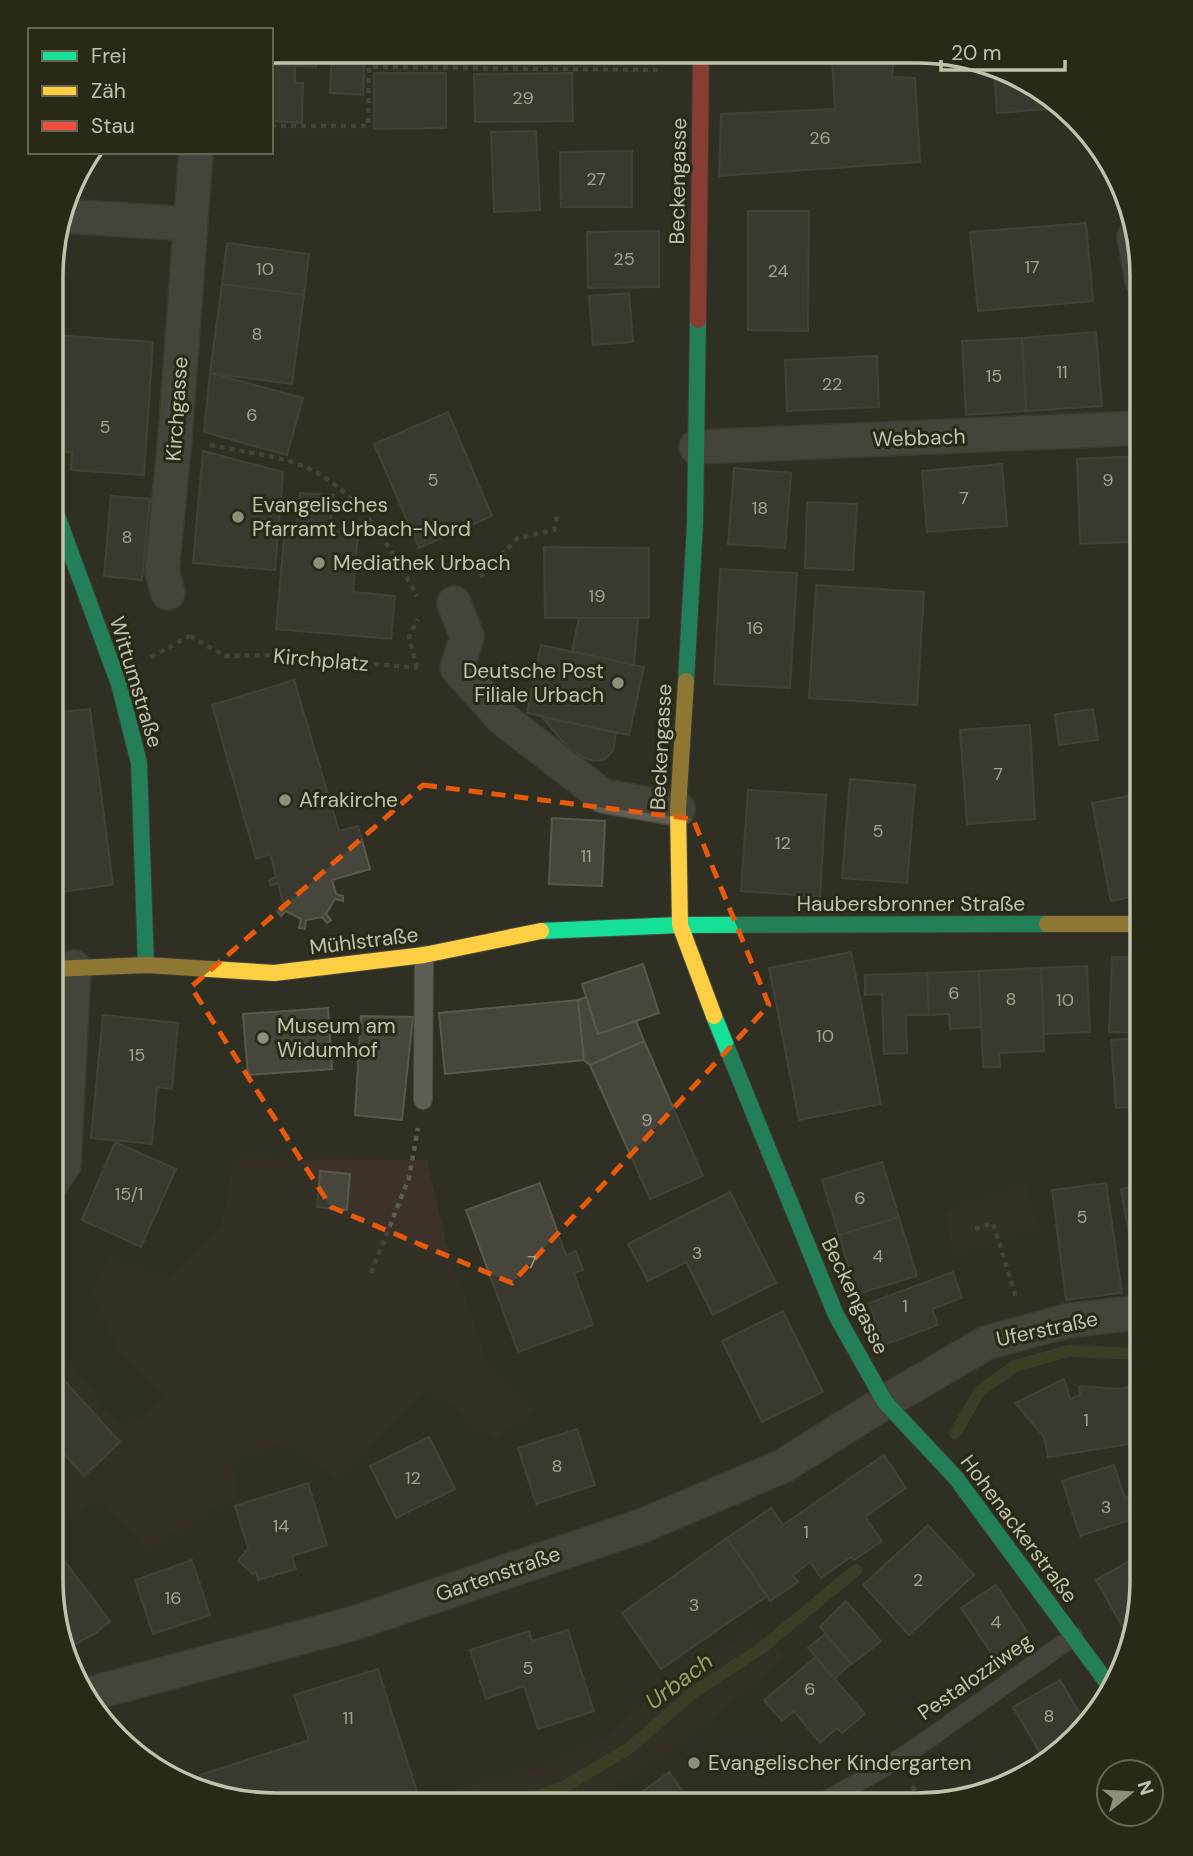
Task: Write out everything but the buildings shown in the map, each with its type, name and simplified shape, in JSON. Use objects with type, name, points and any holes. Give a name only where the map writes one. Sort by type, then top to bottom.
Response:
[{"type":"street","name":"Beckengasse","points":[[701,63],[695,523],[678,809],[680,925],[724,1042],[836,1315],[885,1402]]},
{"type":"street","name":"Kirchgasse","points":[[168,593],[162,572],[196,154]]},
{"type":"street","points":[[71,217],[190,223]]},
{"type":"street","name":"Webbach","points":[[696,447],[1130,429]]},
{"type":"street","name":"Wittumstraße","points":[[63,532],[119,684],[139,764],[146,965]]},
{"type":"street","points":[[439,606],[467,637],[457,668],[503,719],[603,796],[678,809]]},
{"type":"street","name":"Haubersbronner Straße","points":[[680,925],[1130,924]]},
{"type":"street","name":"Mühlstraße","points":[[63,968],[146,965],[274,973],[424,955],[546,930],[680,925]]},
{"type":"street","points":[[63,968],[63,1166]]},
{"type":"street","name":"Uferstraße","points":[[885,1402],[986,1343],[1066,1321],[1130,1313]]},
{"type":"street","name":"Hohenackerstraße","points":[[885,1402],[956,1478],[1105,1680]]},
{"type":"street","name":"Gartenstraße","points":[[96,1692],[355,1623],[644,1525],[783,1466],[885,1402]]},
{"type":"lane","points":[[423,1100],[424,955]]},
{"type":"lane","name":"Pestalozziweg","points":[[839,1793],[904,1756],[1073,1636]]},
{"type":"path","points":[[273,126],[368,126],[369,67],[666,70]]},
{"type":"path","points":[[175,437],[296,463],[335,484],[376,528],[439,606]]},
{"type":"path","points":[[417,668],[409,637],[439,606],[518,538],[554,530],[557,515]]},
{"type":"path","name":"Kirchplatz","points":[[155,654],[190,636],[225,656],[276,655],[417,668],[457,668]]},
{"type":"path","points":[[371,1273],[409,1178],[423,1100]]},
{"type":"path","points":[[975,1229],[993,1223],[1027,1331]]},
{"type":"highlighted area","points":[[423,785],[693,819],[769,1005],[512,1283],[331,1207],[191,987]]},
{"type":"shaded area","points":[[234,1159],[427,1160],[446,1242],[488,1365],[533,1410],[496,1441],[429,1388],[337,1483],[292,1441],[230,1461],[238,1495],[146,1550],[101,1497],[73,1518],[63,1520],[63,1353],[123,1430],[166,1398],[118,1350],[92,1291],[110,1258],[169,1280],[221,1226]]},
{"type":"shaded area","points":[[1026,1185],[1037,1227],[954,1253],[945,1212]]},
{"type":"shaded area","points":[[751,1628],[785,1657],[709,1721],[603,1793],[440,1793],[551,1765],[602,1739],[646,1702]]},
{"type":"waterway","name":"Urbach","points":[[955,1433],[980,1391],[1015,1366],[1069,1351],[1130,1354]]},
{"type":"waterway","name":"Urbach","points":[[547,1793],[562,1788],[628,1749],[694,1692],[759,1650],[856,1570]]},
{"type":"traffic: fast","points":[[686,681],[695,523],[698,320]]},
{"type":"traffic: fast","points":[[63,532],[119,684],[139,763],[146,965]]},
{"type":"traffic: fast","points":[[541,931],[680,925],[1047,924]]},
{"type":"traffic: fast","points":[[714,1016],[836,1315],[885,1402],[956,1478],[1105,1680]]},
{"type":"traffic: slow","points":[[686,681],[678,809],[680,925],[714,1016]]},
{"type":"traffic: slow","points":[[1047,924],[1130,924]]},
{"type":"traffic: slow","points":[[63,969],[146,965],[274,973],[424,955],[541,931]]},
{"type":"traffic: jam","points":[[698,320],[701,63]]},
{"type":"place","name":"Evangelisches Pfarramt Urbach-Nord","points":[[238,517]]},
{"type":"place","name":"Mediathek Urbach","points":[[319,563]]},
{"type":"place","name":"Deutsche Post Filiale Urbach","points":[[618,683]]},
{"type":"place","name":"Afrakirche","points":[[285,800]]},
{"type":"place","name":"Museum am Widumhof","points":[[263,1038]]},
{"type":"place","name":"Evangelischer Kindergarten","points":[[694,1763]]}]
